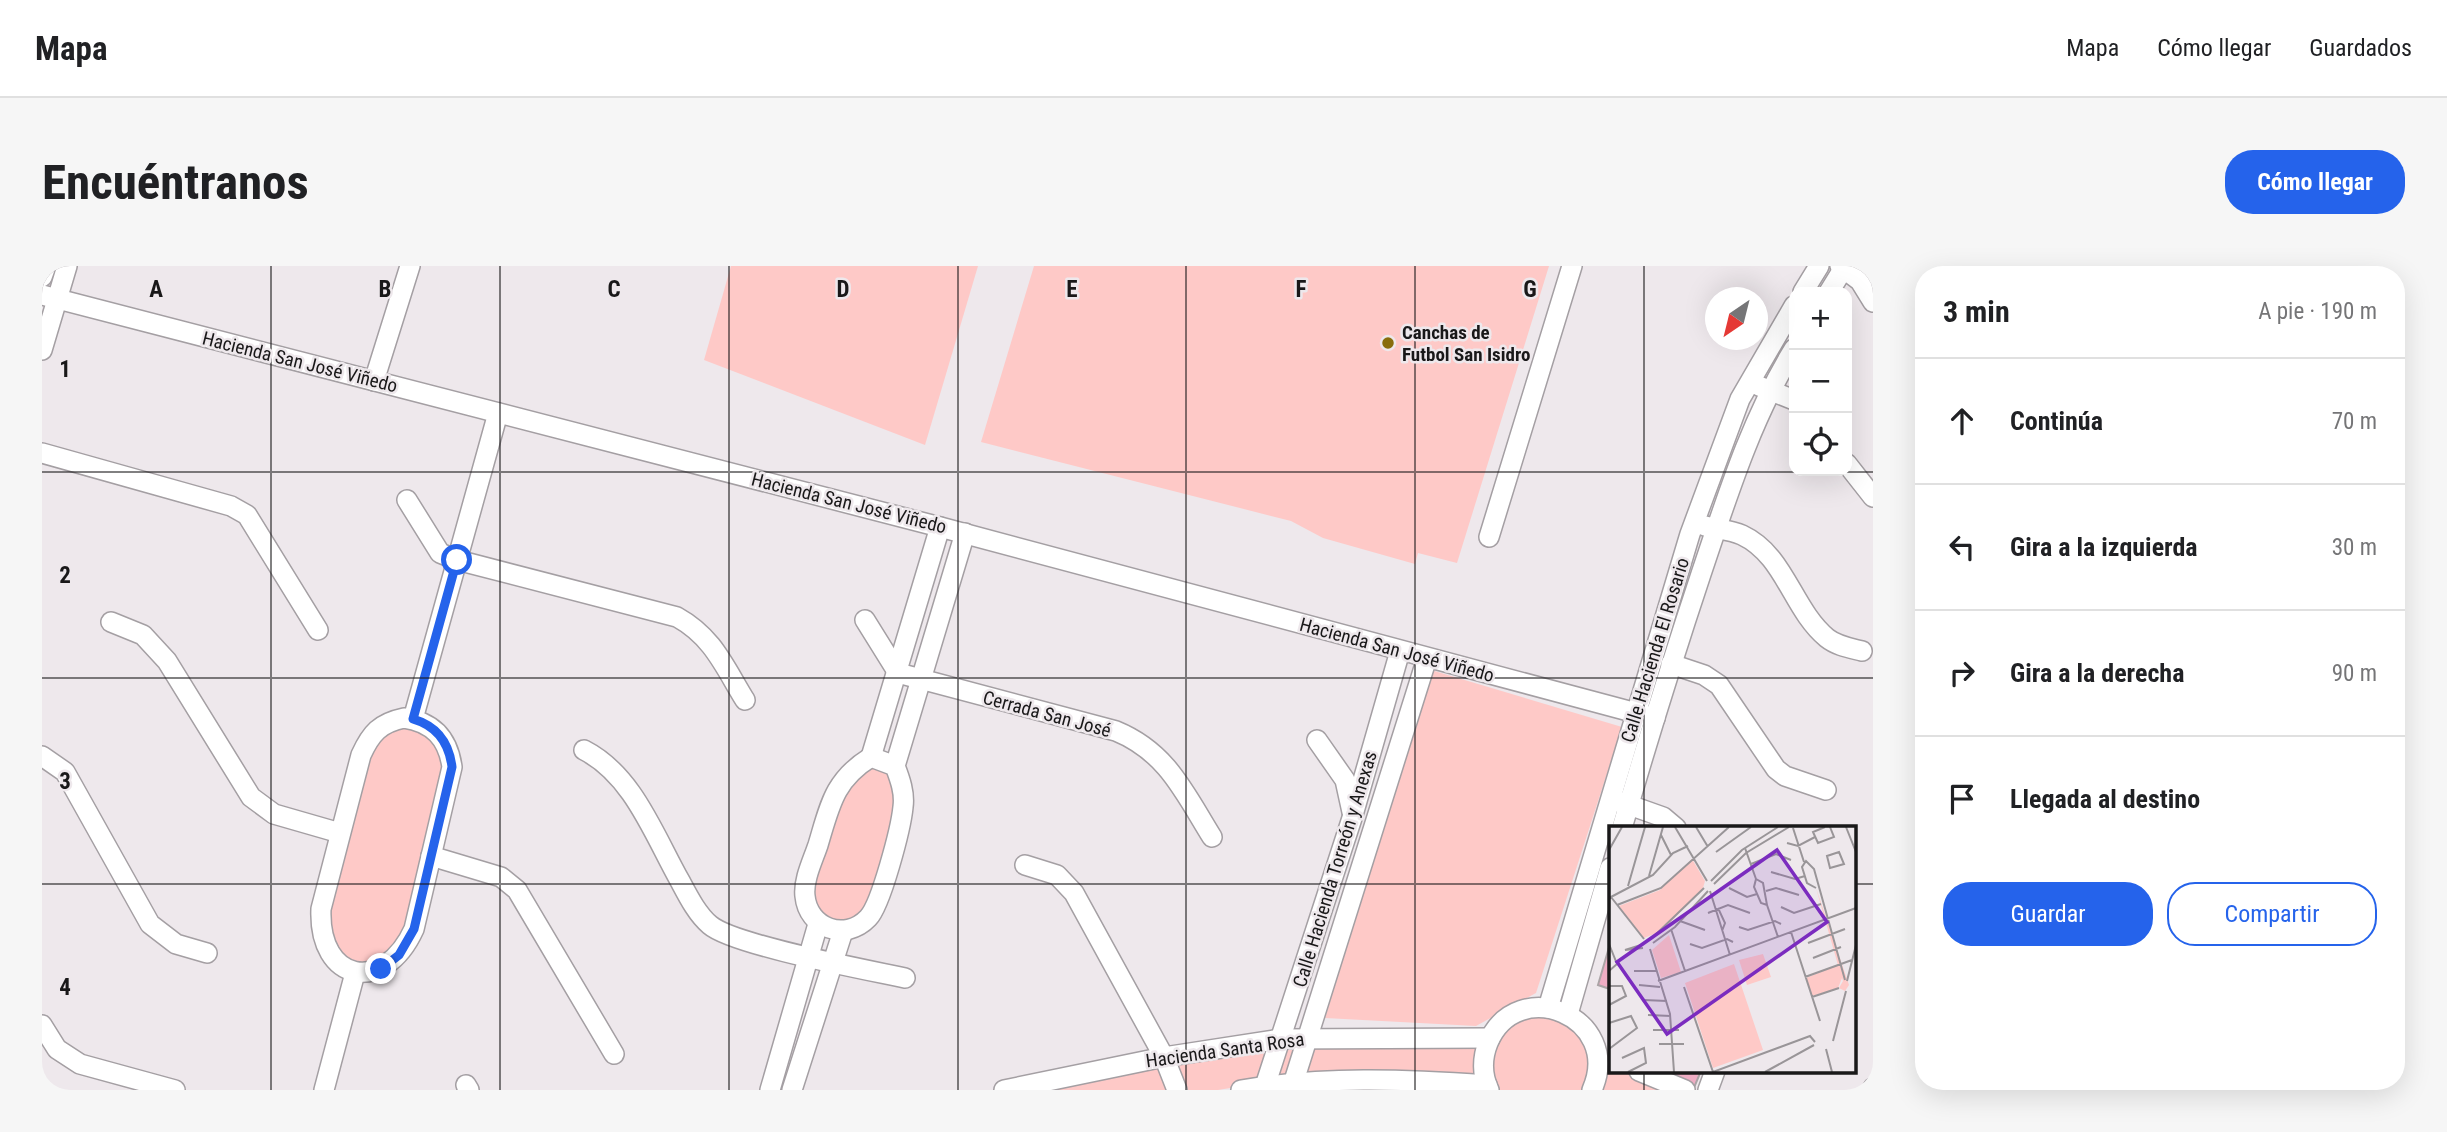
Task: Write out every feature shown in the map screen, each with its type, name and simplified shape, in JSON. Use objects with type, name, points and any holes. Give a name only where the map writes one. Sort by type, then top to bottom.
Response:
[{"type":"street","points":[[42,277],[46,266]]},
{"type":"street","points":[[42,350],[49,297],[67,266]]},
{"type":"street","points":[[374,381],[410,266]]},
{"type":"street","points":[[1489,537],[1572,266]]},
{"type":"street","points":[[1806,287],[1819,266]]},
{"type":"street","points":[[1832,287],[1843,267],[1860,281],[1873,302]]},
{"type":"street","name":"Hacienda San José Viñedo","points":[[49,297],[965,533],[1646,715]]},
{"type":"street","name":"Calle Hacienda El Rosario","points":[[1612,826],[1646,715],[1694,523],[1748,383],[1789,314]]},
{"type":"street","name":"Calle Hacienda El Rosario","points":[[1646,715],[1671,664],[1716,528],[1770,390],[1793,350]]},
{"type":"street","points":[[1748,383],[1789,398]]},
{"type":"street","points":[[413,719],[498,413]]},
{"type":"street","points":[[42,453],[232,506],[247,515],[317,630]]},
{"type":"street","points":[[1852,470],[1873,497]]},
{"type":"street","points":[[407,500],[440,553],[457,560],[677,617],[710,641],[745,700]]},
{"type":"street","points":[[1694,523],[1740,534],[1760,549],[1774,562],[1825,636],[1840,646],[1862,651]]},
{"type":"street","points":[[940,527],[872,757],[845,777],[830,804],[804,890],[808,910],[818,924],[843,931],[867,919],[878,903],[904,806],[901,780],[895,766],[965,533]]},
{"type":"street","points":[[865,620],[898,673]]},
{"type":"street","points":[[111,622],[143,635],[167,661],[251,797],[274,814],[340,833]]},
{"type":"street","name":"Calle Hacienda Torreón y Anexas","points":[[1265,1086],[1353,815],[1400,651]]},
{"type":"street","name":"Calle Hacienda Torreón y Anexas","points":[[1293,1084],[1427,658]]},
{"type":"street","points":[[1671,664],[1704,675],[1719,685],[1776,769],[1786,776],[1826,790]]},
{"type":"street","name":"Cerrada San José","points":[[898,673],[1116,731],[1136,740],[1165,763],[1212,837]]},
{"type":"street","points":[[413,719],[434,729],[445,742],[452,767],[414,929],[399,955],[381,969],[355,973],[335,961],[326,950],[320,928],[321,909],[361,755],[369,735],[393,720],[413,719]]},
{"type":"street","points":[[1317,740],[1345,780],[1353,815],[1365,826],[1374,829]]},
{"type":"street","points":[[584,750],[606,761],[624,783],[693,904],[708,924],[720,933],[905,978]]},
{"type":"street","points":[[42,756],[65,772],[150,924],[176,944],[207,953]]},
{"type":"street","points":[[872,757],[895,766]]},
{"type":"street","points":[[1620,802],[1663,817],[1674,826]]},
{"type":"street","name":"Calle Hacienda El Rosario","points":[[1620,802],[1622,826]]},
{"type":"street","name":"Calle Hacienda El Rosario","points":[[1548,1008],[1609,833]]},
{"type":"street","points":[[431,856],[501,877],[517,890],[614,1054]]},
{"type":"street","points":[[1025,864],[1045,868],[1067,884],[1164,1057],[1177,1090]]},
{"type":"street","points":[[1568,1014],[1609,875]]},
{"type":"street","points":[[770,1090],[818,924]]},
{"type":"street","points":[[792,1090],[843,931]]},
{"type":"street","points":[[324,1090],[355,973]]},
{"type":"street","points":[[1241,1090],[1293,1084],[1413,1080],[1488,1087],[1483,1061],[1490,1038],[1508,1017],[1527,1009],[1548,1008],[1568,1014],[1587,1031],[1604,1056],[1592,1090]]},
{"type":"street","points":[[42,1025],[57,1049],[80,1064],[175,1090]]},
{"type":"street","name":"Hacienda Santa Rosa","points":[[1004,1090],[1164,1057],[1281,1039],[1490,1038]]},
{"type":"street","points":[[1641,1072],[1685,1090]]},
{"type":"street","points":[[1709,1090],[1715,1072]]},
{"type":"shaded area","points":[[731,266],[978,266],[925,445],[704,360]]},
{"type":"shaded area","points":[[1034,266],[1549,266],[1457,563],[1418,553],[1415,564],[1323,538],[1291,521],[981,442]]},
{"type":"shaded area","points":[[1431,670],[1622,727],[1536,993],[1476,1026],[1325,1018]]},
{"type":"shaded area","points":[[401,723],[432,731],[449,766],[399,952],[366,968],[337,958],[324,908],[373,738]]},
{"type":"shaded area","points":[[871,763],[887,767],[901,807],[876,902],[845,926],[810,906],[832,806]]},
{"type":"shaded area","points":[[1540,1014],[1571,1024],[1590,1050],[1585,1090],[1498,1090],[1493,1065],[1497,1041],[1511,1025]]},
{"type":"shaded area","points":[[1485,1042],[1480,1078],[1261,1083],[1218,1090],[1045,1090],[1270,1046]]},
{"type":"shaded area","points":[[1601,1060],[1609,1064],[1609,1072],[1629,1072],[1674,1090],[1598,1090]]},
{"type":"building","points":[[1609,947],[1609,989],[1598,985]]},
{"type":"building","points":[[1647,1072],[1701,1072],[1693,1090]]},
{"type":"place","name":"Canchas de Futbol San Isidro","points":[[1388,343]]},
{"type":"route","points":[[381,969],[399,955],[414,929],[452,767],[445,742],[434,729],[413,719],[457,560]]}]
